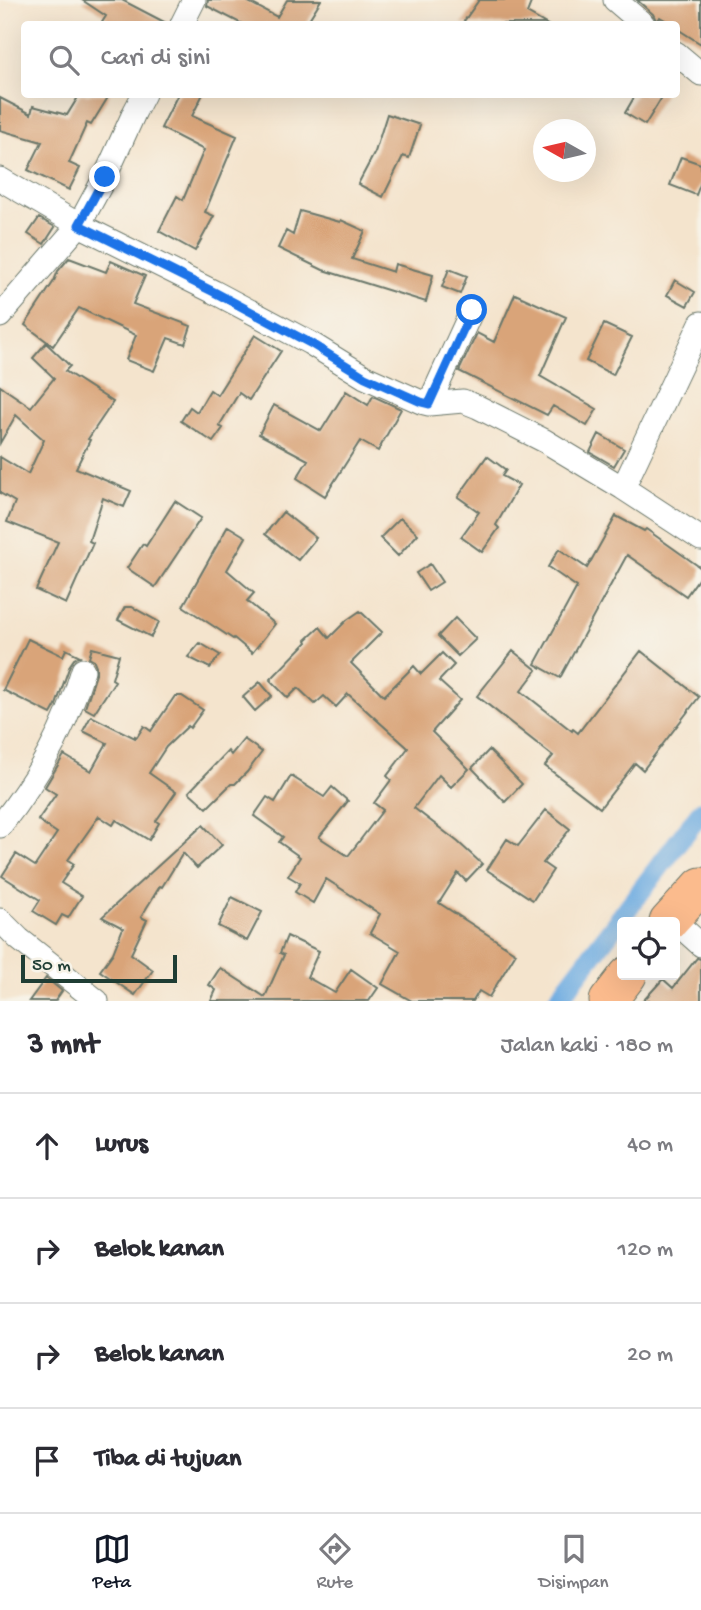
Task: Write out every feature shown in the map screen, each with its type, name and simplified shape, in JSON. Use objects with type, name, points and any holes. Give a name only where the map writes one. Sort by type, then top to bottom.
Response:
[{"type":"main road","points":[[673,917],[701,886]]},
{"type":"main road","points":[[608,1001],[624,980]]},
{"type":"street","points":[[183,21],[194,0]]},
{"type":"street","points":[[615,0],[640,21]]},
{"type":"street","points":[[680,56],[701,74]]},
{"type":"street","points":[[0,316],[79,225],[142,98]]},
{"type":"street","points":[[0,179],[79,225],[310,343],[365,377],[429,404],[463,401],[545,441],[701,539]]},
{"type":"street","points":[[429,404],[472,310]]},
{"type":"street","points":[[623,488],[701,323]]},
{"type":"street","points":[[0,826],[56,743],[83,670]]},
{"type":"street","points":[[0,920],[19,939],[97,1001]]},
{"type":"street","points":[[680,928],[701,945]]},
{"type":"building","points":[[82,0],[122,0],[162,21],[103,21],[106,16]]},
{"type":"building","points":[[208,0],[245,0],[277,17],[287,0],[321,0],[308,21],[236,21],[207,6]]},
{"type":"building","points":[[479,0],[532,0],[527,13],[541,21],[464,21]]},
{"type":"building","points":[[637,0],[701,0],[701,44],[680,31],[680,21],[667,21],[660,17],[656,21],[653,14]]},
{"type":"building","points":[[0,98],[31,114],[33,106],[67,115],[78,98],[108,98],[91,125],[87,123],[69,163],[80,168],[69,190],[28,170],[42,142],[0,130]]},
{"type":"building","points":[[176,98],[201,98],[192,116],[237,136],[205,212],[214,216],[195,251],[159,231],[177,196],[183,200],[204,150],[161,128]]},
{"type":"building","points":[[634,98],[662,98],[645,125],[625,113]]},
{"type":"building","points":[[387,114],[420,125],[409,158],[403,156],[383,197],[358,184],[375,152]]},
{"type":"building","points":[[681,157],[701,164],[701,182],[696,195],[670,185]]},
{"type":"building","points":[[300,211],[340,222],[341,220],[365,231],[352,259],[393,272],[395,264],[433,275],[426,302],[323,270],[278,248],[286,231],[293,235]]},
{"type":"building","points":[[39,218],[55,227],[44,244],[28,234]]},
{"type":"building","points":[[69,258],[106,272],[111,261],[145,276],[133,304],[191,326],[185,344],[168,338],[154,371],[126,360],[136,335],[79,308],[53,346],[25,325]]},
{"type":"building","points":[[449,269],[467,276],[460,294],[442,287]]},
{"type":"building","points":[[675,280],[695,292],[687,306],[667,295]]},
{"type":"building","points":[[515,294],[566,317],[540,376],[597,409],[587,426],[553,406],[547,415],[459,371],[477,333],[494,342]]},
{"type":"building","points":[[604,324],[632,337],[613,375],[586,361]]},
{"type":"building","points":[[255,335],[281,351],[249,400],[239,393],[219,426],[223,428],[213,442],[181,421],[190,407],[197,412],[210,390],[217,395]]},
{"type":"building","points":[[46,343],[70,366],[65,371],[113,402],[88,439],[90,440],[76,468],[131,491],[124,507],[103,498],[89,541],[93,543],[66,604],[36,590],[58,542],[7,522],[15,502],[0,493],[0,457],[28,474],[44,440],[16,415],[0,443],[0,386],[31,407],[54,378],[33,358]]},
{"type":"building","points":[[346,391],[368,405],[373,396],[401,409],[378,451],[360,441],[325,496],[297,478],[308,460],[259,434],[274,405],[321,431]]},
{"type":"building","points":[[599,434],[624,449],[614,466],[590,452]]},
{"type":"building","points":[[487,456],[506,470],[502,476],[519,485],[496,525],[499,528],[482,552],[461,537],[479,512],[458,497]]},
{"type":"building","points":[[175,501],[201,518],[155,587],[127,568],[143,544],[146,546]]},
{"type":"building","points":[[283,512],[316,538],[298,560],[265,534]]},
{"type":"building","points":[[616,516],[644,531],[646,529],[701,568],[701,575],[686,596],[627,555],[560,678],[535,664],[577,587],[548,567],[559,549],[587,568]]},
{"type":"building","points":[[400,518],[418,534],[398,556],[380,538]]},
{"type":"building","points":[[228,526],[246,537],[227,570],[254,593],[247,601],[275,624],[252,653],[234,638],[183,606]]},
{"type":"building","points":[[430,564],[442,582],[428,591],[416,573]]},
{"type":"building","points":[[125,607],[132,607],[159,622],[151,637],[118,620]]},
{"type":"building","points":[[360,611],[382,632],[351,663],[384,696],[414,666],[421,674],[442,653],[454,665],[439,681],[460,700],[432,732],[469,769],[451,787],[439,775],[414,808],[482,864],[466,881],[458,873],[439,903],[516,953],[489,997],[479,991],[473,1001],[412,1001],[382,984],[400,951],[370,933],[380,914],[326,879],[313,903],[295,892],[300,883],[288,876],[300,857],[279,842],[283,837],[254,816],[267,797],[275,802],[291,776],[324,797],[332,787],[348,801],[319,837],[348,856],[383,810],[374,803],[391,780],[387,776],[408,748],[348,694],[336,707],[324,696],[315,704],[298,688],[288,698],[270,680],[320,627],[329,638]]},
{"type":"building","points":[[455,618],[476,639],[458,656],[438,636]]},
{"type":"building","points":[[28,639],[63,656],[66,649],[80,656],[70,665],[51,714],[3,690]]},
{"type":"building","points":[[200,643],[220,655],[210,668],[188,657]]},
{"type":"building","points":[[92,648],[119,655],[112,679],[115,681],[94,713],[85,708],[96,674],[94,661],[89,658]]},
{"type":"building","points":[[513,651],[537,670],[521,691],[578,733],[641,651],[699,697],[643,770],[635,763],[600,808],[545,766],[553,756],[477,696]]},
{"type":"building","points":[[260,682],[272,696],[255,711],[243,697]]},
{"type":"building","points":[[175,696],[182,696],[203,710],[190,728],[188,726],[166,747],[149,773],[176,792],[156,821],[159,823],[149,840],[116,820],[113,825],[99,816],[68,860],[74,864],[61,883],[82,896],[68,918],[62,915],[56,925],[33,911],[40,900],[2,876],[16,854],[35,866],[57,833],[38,820],[56,794],[45,787],[64,755],[91,771],[107,743],[83,731],[91,716],[135,738],[144,726],[151,731]]},
{"type":"building","points":[[244,739],[262,752],[247,772],[207,808],[189,792],[228,751],[231,755]]},
{"type":"building","points":[[489,750],[522,784],[505,802],[472,768]]},
{"type":"building","points":[[546,810],[570,829],[543,863],[553,870],[533,900],[487,870],[507,839],[518,846]]},
{"type":"building","points":[[203,825],[222,845],[197,868],[183,853],[141,917],[147,920],[131,954],[153,970],[135,995],[100,971],[113,953],[123,928],[102,917]]},
{"type":"building","points":[[232,897],[262,912],[247,941],[218,926]]},
{"type":"building","points":[[287,936],[319,951],[307,977],[335,993],[351,969],[378,988],[369,1001],[211,1001],[216,990],[209,985],[220,968],[265,997],[284,955],[280,953]]},
{"type":"building","points":[[697,958],[701,959],[701,1001],[643,1001],[662,980],[673,988]]},
{"type":"building","points":[[46,978],[62,991],[55,1001],[29,1001]]},
{"type":"waterway","points":[[557,1001],[701,812]]},
{"type":"route","points":[[105,177],[79,225],[310,343],[365,377],[421,402],[429,404],[472,310]]}]
